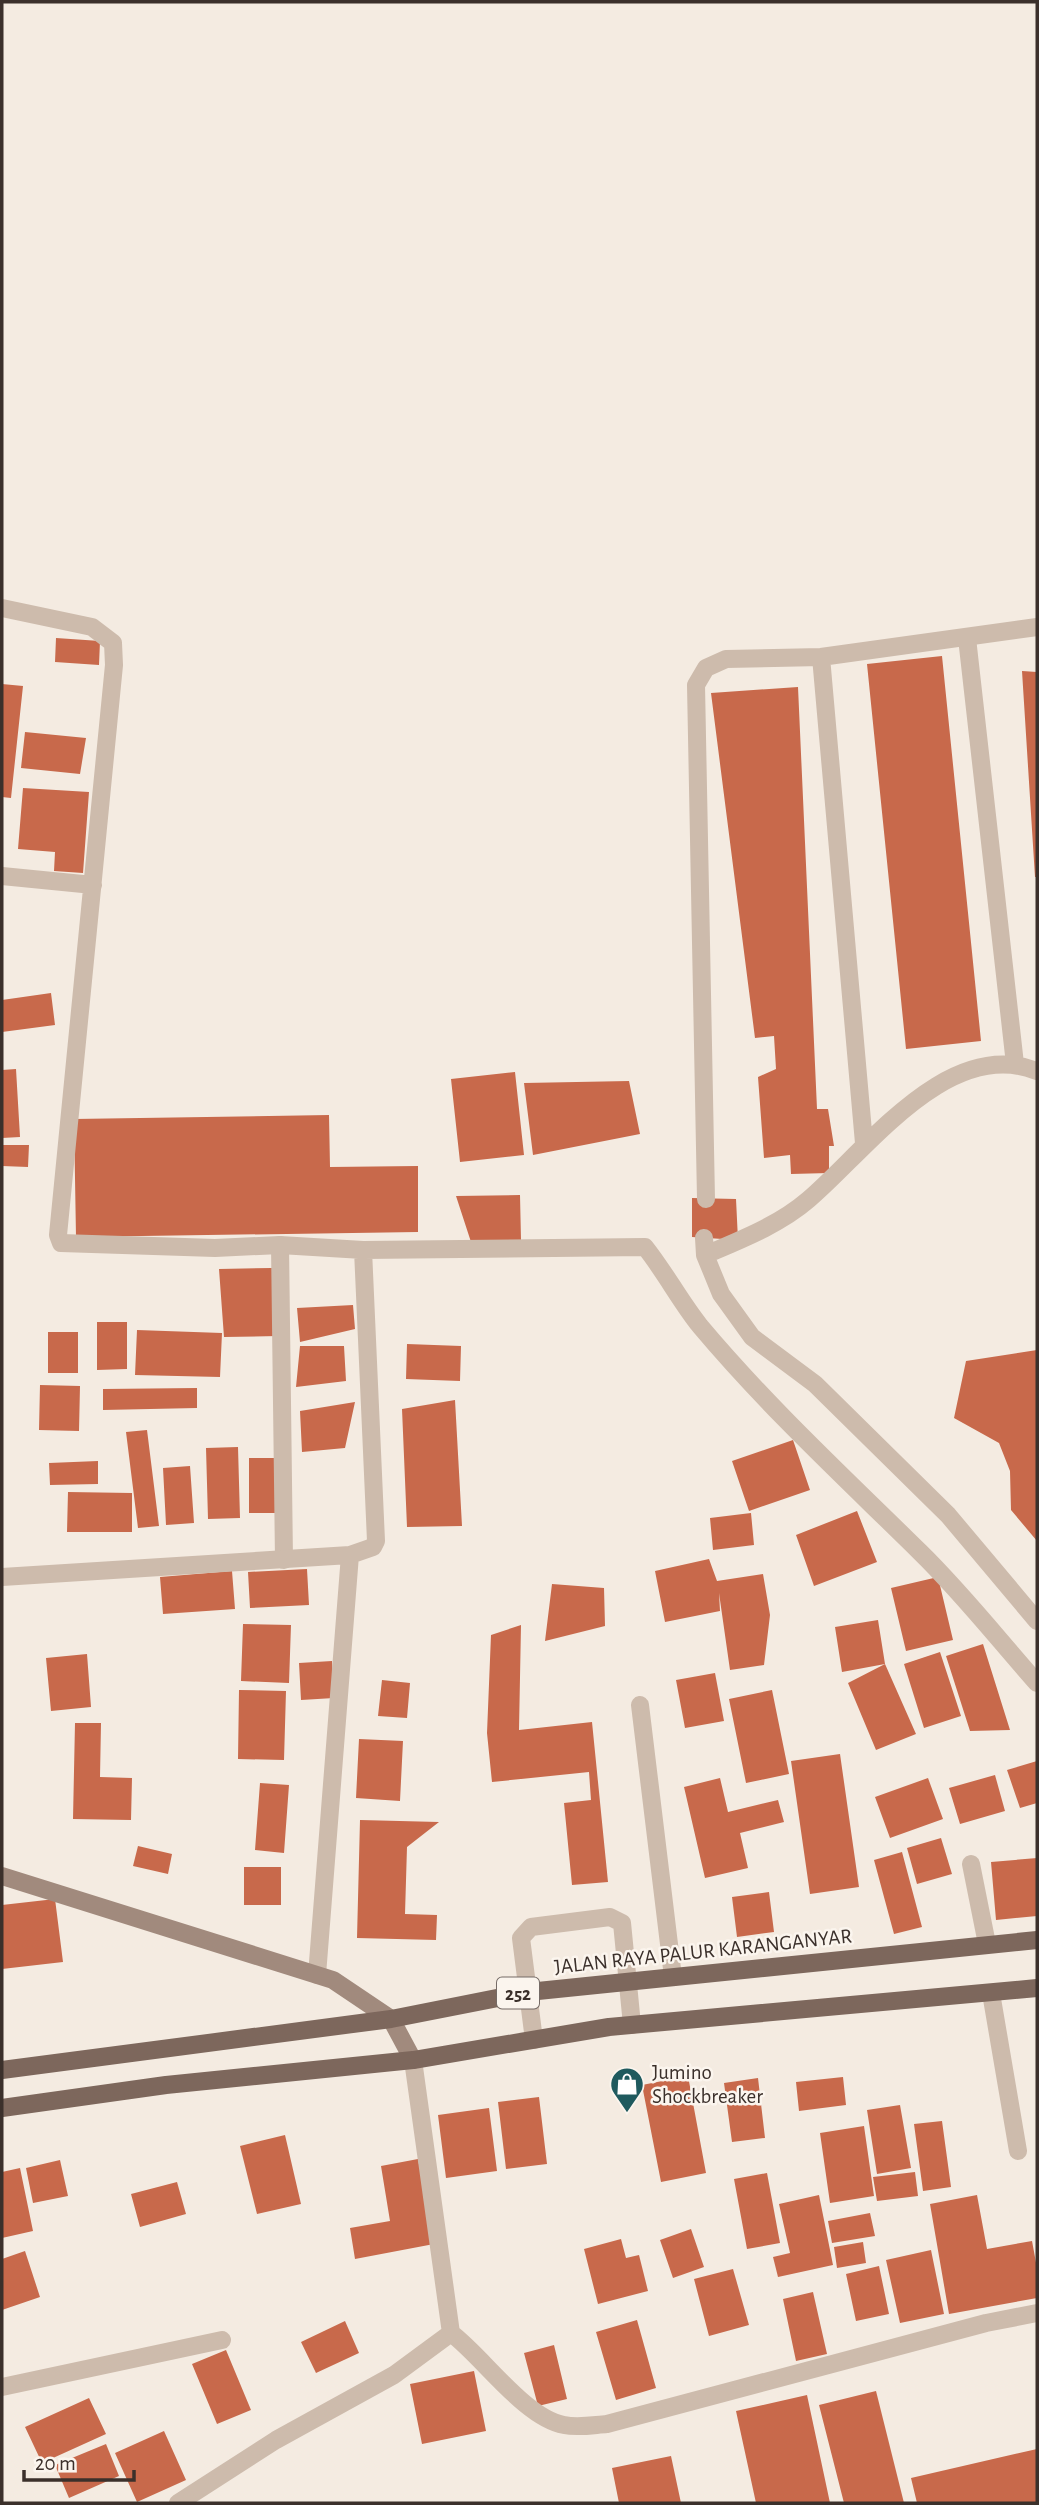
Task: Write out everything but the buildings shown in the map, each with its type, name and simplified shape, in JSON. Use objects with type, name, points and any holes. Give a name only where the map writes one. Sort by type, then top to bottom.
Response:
[{"type":"main road","name":"JALAN RAYA PALUR KARANGANYAR","points":[[2,2070],[391,2019],[528,1992],[1037,1940]]},
{"type":"main road","name":"252","points":[[2,2108],[166,2085],[413,2060],[632,2025],[1037,1989]]},
{"type":"street","points":[[2,608],[92,627],[113,643],[114,666],[59,1239],[65,1244],[215,1248],[279,1245],[363,1250],[645,1247],[699,1324],[763,1396],[830,1468],[940,1572],[1037,1683]]},
{"type":"street","points":[[706,1199],[696,685],[706,668],[726,659],[821,657],[1037,627]]},
{"type":"street","points":[[967,638],[1015,1064]]},
{"type":"street","points":[[821,657],[864,1143]]},
{"type":"street","points":[[2,876],[93,885]]},
{"type":"street","points":[[1037,1071],[1015,1064],[986,1065],[960,1074],[930,1091],[864,1143],[807,1202],[760,1231],[704,1246],[721,1294],[752,1337],[815,1384],[948,1515],[1037,1621]]},
{"type":"street","points":[[279,1245],[284,1560]]},
{"type":"street","points":[[2,1577],[284,1560],[369,1551],[376,1541],[363,1250]]},
{"type":"street","points":[[317,1975],[350,1555]]},
{"type":"street","points":[[640,1705],[673,1978]]},
{"type":"street","points":[[971,1864],[986,1944]]},
{"type":"street","points":[[2,1877],[333,1980],[391,2019],[413,2060],[451,2333],[474,2350],[514,2395],[542,2416],[562,2425],[607,2424],[986,2323],[1037,2313]]},
{"type":"street","points":[[534,2040],[521,1938],[531,1927],[610,1917],[622,1923],[632,2025]]},
{"type":"street","points":[[990,1993],[1018,2151]]},
{"type":"street","points":[[178,2503],[276,2440],[394,2375],[451,2333]]},
{"type":"street","points":[[2,2388],[222,2340]]},
{"type":"place","name":"Jumino Shockbreaker","points":[[627,2114]]}]
